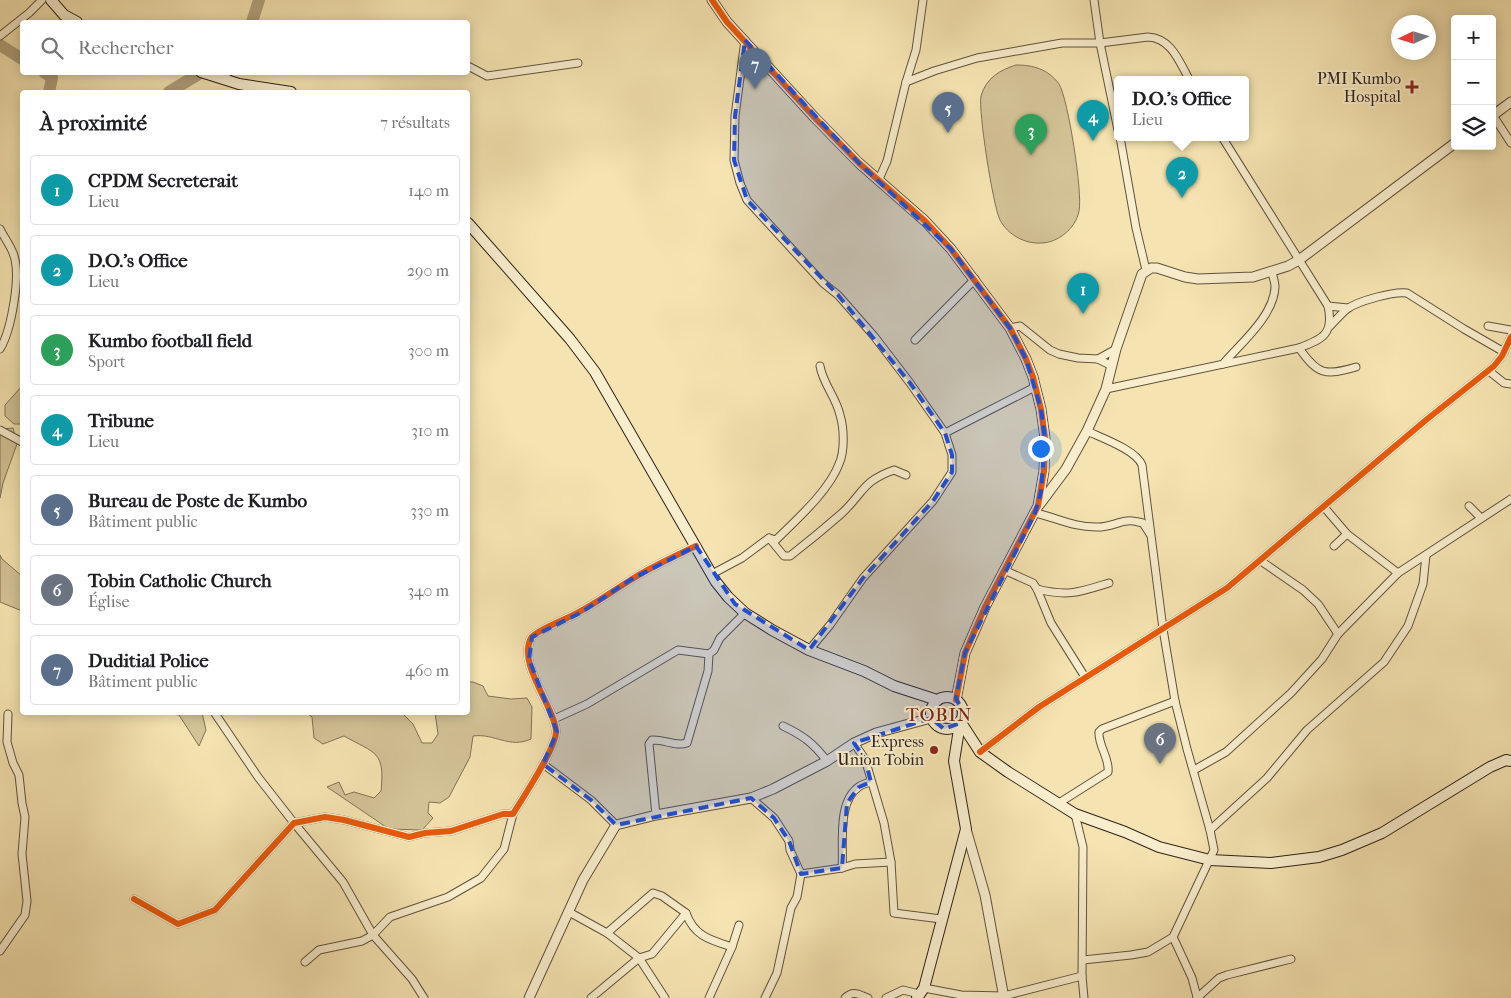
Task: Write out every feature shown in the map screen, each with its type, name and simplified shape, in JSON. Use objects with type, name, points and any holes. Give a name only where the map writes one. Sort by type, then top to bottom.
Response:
[{"type":"main road","points":[[51,0],[64,15],[73,20]]},
{"type":"main road","points":[[208,75],[239,84],[278,90]]},
{"type":"main road","points":[[470,225],[570,339],[595,372],[712,574],[728,597],[745,613],[809,650],[864,671],[894,686],[937,700]]},
{"type":"main road","points":[[920,993],[966,829],[954,762],[962,710],[956,700],[946,697],[937,700],[931,708],[931,718],[936,725],[944,729],[952,728],[960,722]]},
{"type":"main road","points":[[960,722],[980,752],[1074,814],[1125,832],[1159,847],[1210,860],[1278,862],[1319,857],[1342,850],[1382,833],[1490,767],[1509,759]]},
{"type":"street","points":[[21,20],[42,0]]},
{"type":"street","points":[[712,0],[727,22],[822,125],[859,163],[924,221],[951,249],[1010,328],[1026,359],[1041,409],[1044,438],[1044,471],[1036,509]]},
{"type":"street","points":[[879,179],[889,154],[906,82],[916,50],[923,0]]},
{"type":"street","points":[[1094,0],[1100,43],[1114,111]]},
{"type":"street","points":[[0,36],[20,21]]},
{"type":"street","points":[[906,82],[977,58],[1062,43],[1100,43],[1154,37],[1170,46],[1187,76]]},
{"type":"street","points":[[745,40],[735,116],[734,160],[747,200],[823,283],[838,295],[874,336],[945,433],[952,455],[952,472],[933,501],[863,578],[830,625],[809,650]]},
{"type":"street","points":[[470,67],[486,76],[578,63]]},
{"type":"street","points":[[212,77],[218,75]]},
{"type":"street","points":[[1496,113],[1511,102]]},
{"type":"street","points":[[1496,120],[1511,143]]},
{"type":"street","points":[[1121,141],[1136,228],[1146,270]]},
{"type":"street","points":[[1225,141],[1328,306],[1330,326]]},
{"type":"street","points":[[956,700],[965,653],[985,607],[1036,509],[1066,469],[1087,432],[1106,389],[1116,349],[1140,278],[1146,270],[1157,268],[1185,276],[1211,279],[1253,277],[1272,272],[1299,260],[1451,146]]},
{"type":"street","points":[[0,229],[14,255],[16,283],[13,311],[5,340],[0,350]]},
{"type":"street","points":[[1222,364],[1259,324],[1271,304],[1275,286],[1272,272]]},
{"type":"street","points":[[915,340],[975,279]]},
{"type":"street","points":[[1106,389],[1299,348],[1317,341],[1348,308],[1399,291],[1407,293],[1504,352]]},
{"type":"street","points":[[1328,306],[1348,308]]},
{"type":"street","points":[[1010,328],[1020,326],[1050,350],[1059,354],[1078,358],[1098,359],[1112,366]]},
{"type":"street","points":[[1488,326],[1511,330]]},
{"type":"street","points":[[980,752],[1039,707],[1227,588],[1418,426],[1489,370],[1504,352],[1511,337]]},
{"type":"street","points":[[1299,348],[1318,369],[1328,373],[1356,366]]},
{"type":"street","points":[[1098,359],[1116,349]]},
{"type":"street","points":[[769,538],[776,540],[794,522],[832,478],[840,463],[842,443],[840,414],[836,399],[822,374],[820,366]]},
{"type":"street","points":[[1489,370],[1504,383],[1511,384]]},
{"type":"street","points":[[945,433],[1035,387]]},
{"type":"street","points":[[0,430],[20,441]]},
{"type":"street","points":[[1083,960],[1148,952],[1174,938],[1214,850],[1175,701],[1163,629],[1146,491],[1140,459],[1108,440],[1087,432]]},
{"type":"street","points":[[769,538],[784,556],[790,556],[843,512],[860,490],[870,481],[894,470],[906,475]]},
{"type":"street","points":[[1194,770],[1226,752],[1291,693],[1322,659],[1338,634],[1398,573],[1511,499]]},
{"type":"street","points":[[1469,506],[1481,518]]},
{"type":"street","points":[[1324,507],[1347,534],[1398,573]]},
{"type":"street","points":[[1036,509],[1070,525],[1084,527],[1099,528],[1128,520],[1143,523],[1152,536]]},
{"type":"street","points":[[1334,546],[1347,534]]},
{"type":"street","points":[[712,574],[742,558],[769,538]]},
{"type":"street","points":[[305,962],[319,950],[362,941],[373,935],[390,917],[448,897],[481,878],[504,849],[513,814],[554,742],[556,732],[554,719],[539,691],[529,658],[528,648],[532,637],[582,612],[630,580],[696,546]]},
{"type":"street","points":[[1210,830],[1267,778],[1307,730],[1384,662],[1408,626],[1423,584],[1426,555]]},
{"type":"street","points":[[1261,560],[1303,590],[1318,604],[1338,634]]},
{"type":"street","points":[[1004,570],[1033,583],[1051,624],[1086,677]]},
{"type":"street","points":[[1037,589],[1076,594],[1109,583]]},
{"type":"street","points":[[554,719],[587,704],[678,650],[709,654],[714,650],[724,634],[745,613]]},
{"type":"street","points":[[656,815],[649,744],[652,740],[656,739],[683,744],[687,743],[708,671],[709,654]]},
{"type":"street","points":[[1060,804],[1108,772],[1109,767],[1099,732],[1175,701]]},
{"type":"street","points":[[0,951],[25,915],[27,901],[22,854],[25,818],[19,775],[13,763],[7,742],[8,714]]},
{"type":"street","points":[[216,715],[258,777],[343,882],[373,935],[412,979],[424,998]]},
{"type":"street","points":[[529,998],[583,880],[616,825],[656,815],[751,798],[773,789],[827,761],[854,743],[876,733],[931,718]]},
{"type":"street","points":[[783,726],[806,738],[827,761]]},
{"type":"street","points":[[854,743],[865,759],[884,823],[891,862],[894,913],[942,919]]},
{"type":"street","points":[[542,764],[591,800],[616,825]]},
{"type":"street","points":[[842,868],[843,816],[847,803],[859,787],[871,782]]},
{"type":"street","points":[[751,798],[774,818],[789,841],[790,850],[801,874],[797,897],[791,908],[777,973],[765,998]]},
{"type":"street","points":[[134,899],[178,924],[215,910],[294,823],[325,817],[409,837],[425,833],[451,831],[503,814],[513,814]]},
{"type":"street","points":[[1074,814],[1083,847],[1082,976],[1084,998]]},
{"type":"street","points":[[966,829],[985,895],[1004,997]]},
{"type":"street","points":[[801,874],[842,868],[854,864],[891,862]]},
{"type":"street","points":[[607,933],[653,893],[662,896],[686,913],[689,922],[701,935],[732,947]]},
{"type":"street","points":[[569,912],[607,933],[639,958],[665,998]]},
{"type":"street","points":[[591,998],[639,958],[652,954],[686,913]]},
{"type":"street","points":[[708,998],[732,947],[739,925]]},
{"type":"street","points":[[1174,938],[1192,978],[1197,997],[1219,978],[1227,974],[1291,959]]},
{"type":"street","points":[[886,998],[903,990],[920,993],[1004,997],[1082,976]]},
{"type":"street","points":[[844,998],[852,993],[868,998]]},
{"type":"highlighted area","points":[[745,40],[859,163],[951,249],[1010,328],[1026,359],[1041,409],[1045,438],[1041,492],[1035,513],[965,653],[956,698],[962,710],[960,723],[944,729],[931,718],[854,743],[865,759],[871,782],[859,787],[847,803],[842,868],[801,874],[789,841],[774,818],[751,798],[616,825],[591,800],[543,764],[557,732],[529,659],[532,637],[582,612],[630,580],[696,546],[735,604],[809,650],[863,578],[933,501],[952,472],[952,455],[945,433],[910,383],[838,295],[747,200],[734,160],[735,116]]},
{"type":"shaded area","points":[[1016,65],[1040,69],[1055,79],[1063,93],[1070,126],[1077,167],[1079,211],[1070,229],[1060,237],[1047,242],[1035,243],[1023,240],[1012,234],[1003,225],[997,211],[990,178],[984,138],[981,96],[986,84],[994,76],[1004,69]]},
{"type":"shaded area","points":[[20,388],[20,424],[14,424],[5,416],[5,405]]},
{"type":"shaded area","points":[[13,428],[17,444],[3,483],[0,498],[0,429]]},
{"type":"shaded area","points":[[0,555],[20,574],[20,610],[0,602]]},
{"type":"shaded area","points":[[470,682],[483,686],[488,696],[511,699],[527,698],[532,707],[531,739],[523,742],[509,742],[473,736],[470,757],[449,797],[440,803],[429,802],[428,813],[433,818],[422,830],[389,829],[327,787],[339,782],[345,795],[354,792],[374,798],[381,791],[382,778],[381,768],[376,755],[344,736],[323,744],[314,738],[312,717],[310,715],[404,715],[413,724],[422,743],[432,743],[438,734],[435,715],[470,715]]},
{"type":"shaded area","points":[[179,715],[202,715],[206,730],[199,746]]},
{"type":"waterway","points":[[253,20],[259,0]]},
{"type":"waterway","points":[[0,45],[20,58]]},
{"type":"waterway","points":[[48,75],[52,78],[49,90]]},
{"type":"waterway","points":[[172,90],[197,75]]},
{"type":"cycle path","points":[[712,0],[727,22],[815,118],[859,163],[925,221],[951,249],[1010,328],[1033,377],[1041,409],[1045,438],[1044,471],[1038,506],[985,607],[965,653],[956,700]]},
{"type":"cycle path","points":[[980,752],[1039,707],[1227,588],[1426,420],[1494,366],[1502,356],[1511,337]]},
{"type":"cycle path","points":[[134,899],[178,924],[215,910],[294,823],[325,817],[409,837],[425,833],[451,831],[503,814],[513,814],[551,749],[556,731],[554,721],[532,672],[528,648],[531,638],[542,630],[591,605],[645,571],[696,546]]},
{"type":"place","name":"PMI Kumbo Hospital","points":[[1412,87]]},
{"type":"place","name":"Duditial Police","points":[[755,89]]},
{"type":"place","name":"Bureau de Poste de Kumbo","points":[[948,133]]},
{"type":"place","name":"Tribune","points":[[1093,141]]},
{"type":"place","name":"Kumbo football field","points":[[1031,155]]},
{"type":"place","name":"D.O.'s Office","points":[[1182,198]]},
{"type":"place","name":"CPDM Secreterait","points":[[1083,314]]},
{"type":"place","name":"Express Union Tobin","points":[[934,750]]},
{"type":"place","name":"Tobin Catholic Church","points":[[1160,764]]},
{"type":"district","name":"TOBIN","points":[[939,714]]}]
